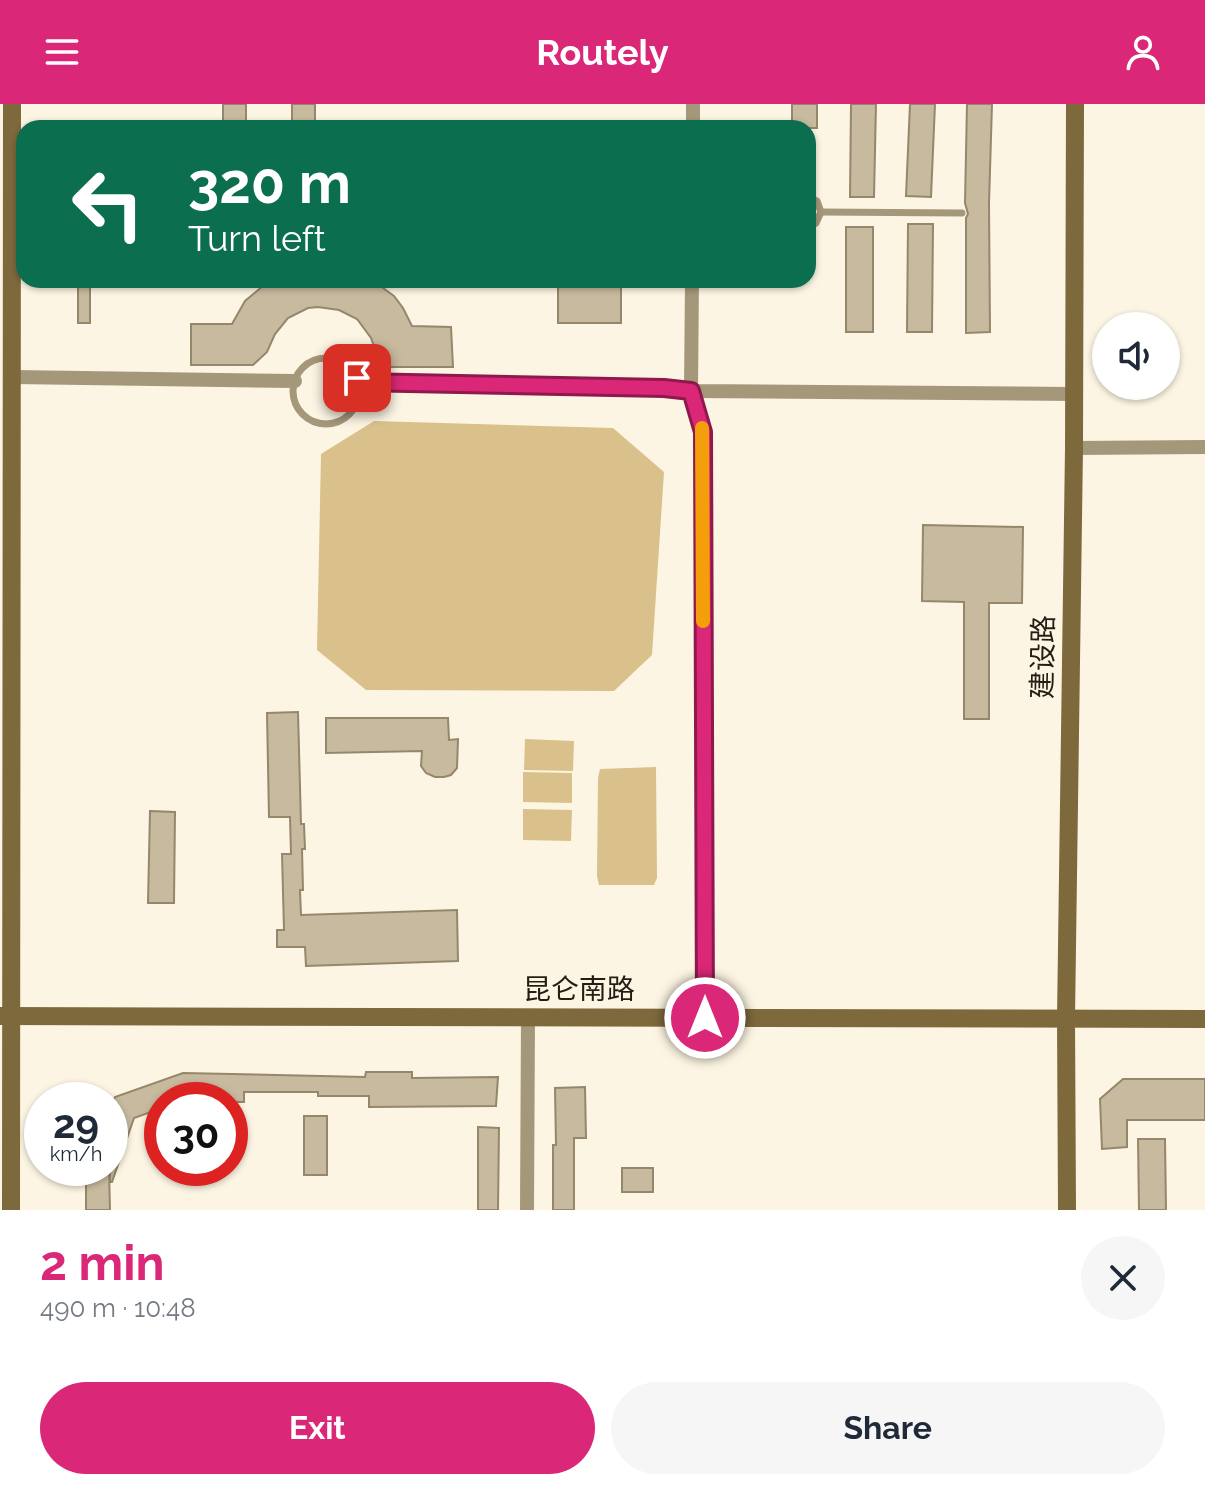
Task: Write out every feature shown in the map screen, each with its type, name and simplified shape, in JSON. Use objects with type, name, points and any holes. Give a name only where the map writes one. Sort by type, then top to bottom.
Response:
[{"type":"main road","points":[[11,1210],[6,1016],[13,377],[12,104]]},
{"type":"main road","name":"建设路","points":[[1067,1210],[1075,104]]},
{"type":"main road","name":"昆仑南路","points":[[6,1016],[1205,1019]]},
{"type":"street","points":[[692,288],[691,391],[703,432],[705,1018]]},
{"type":"street","points":[[13,377],[295,381]]},
{"type":"street","points":[[357,382],[691,391],[1074,394]]},
{"type":"street","points":[[1074,448],[1205,447]]},
{"type":"street","points":[[527,1210],[528,1017]]},
{"type":"lane","points":[[816,200],[821,212],[816,223]]},
{"type":"lane","points":[[821,212],[962,213]]},
{"type":"lane","points":[[326,357],[339,360],[349,367],[357,382],[359,391],[356,404],[349,415],[338,422],[313,422],[302,414],[295,403],[295,381],[302,367],[313,360],[326,357]]},
{"type":"shaded area","points":[[374,421],[613,428],[664,472],[652,655],[614,691],[366,690],[317,650],[321,454]]},
{"type":"shaded area","points":[[525,739],[574,741],[573,771],[524,770]]},
{"type":"shaded area","points":[[656,767],[657,878],[654,885],[599,885],[600,769]]},
{"type":"shaded area","points":[[523,772],[572,773],[572,803],[523,802]]},
{"type":"shaded area","points":[[523,809],[572,810],[571,841],[523,840]]},
{"type":"building","points":[[223,104],[246,104],[246,120],[223,120]]},
{"type":"building","points":[[292,104],[315,104],[315,120],[292,120]]},
{"type":"building","points":[[792,104],[817,104],[817,128],[816,120],[792,120]]},
{"type":"building","points":[[851,104],[876,104],[874,197],[850,197]]},
{"type":"building","points":[[910,104],[935,104],[931,197],[906,196]]},
{"type":"building","points":[[967,104],[992,104],[990,332],[966,333]]},
{"type":"building","points":[[908,224],[933,224],[932,332],[907,332]]},
{"type":"building","points":[[846,227],[873,227],[873,332],[846,332]]},
{"type":"building","points":[[78,288],[90,288],[90,323],[78,323]]},
{"type":"building","points":[[260,288],[383,288],[394,296],[412,326],[451,327],[453,367],[391,367],[376,352],[371,338],[357,319],[339,310],[318,307],[308,308],[288,318],[275,334],[267,352],[253,365],[191,365],[191,324],[232,324],[245,301]]},
{"type":"building","points":[[558,288],[621,288],[621,323],[558,323]]},
{"type":"building","points":[[923,525],[1023,527],[1022,603],[989,603],[989,719],[964,719],[964,602],[922,601]]},
{"type":"building","points":[[298,712],[301,824],[304,824],[305,849],[302,849],[301,915],[457,910],[458,961],[306,966],[305,947],[277,947],[277,930],[284,930],[282,854],[291,854],[290,817],[269,817],[267,713]]},
{"type":"building","points":[[326,718],[448,718],[449,740],[458,739],[457,768],[444,777],[426,773],[421,766],[422,751],[326,753]]},
{"type":"building","points":[[150,811],[175,812],[174,903],[148,903]]},
{"type":"building","points":[[366,1072],[412,1072],[412,1078],[498,1077],[496,1106],[369,1107],[369,1096],[248,1092],[248,1082],[158,1082],[183,1073],[365,1077]]},
{"type":"building","points":[[1123,1079],[1205,1079],[1205,1120],[1127,1120],[1127,1147],[1102,1149],[1100,1099]]},
{"type":"building","points":[[144,1087],[144,1114],[134,1118],[128,1135],[128,1092]]},
{"type":"building","points":[[585,1087],[586,1138],[574,1138],[574,1210],[553,1210],[555,1088]]},
{"type":"building","points":[[304,1116],[327,1116],[327,1175],[304,1175]]},
{"type":"building","points":[[478,1127],[499,1128],[498,1210],[478,1210]]},
{"type":"building","points":[[1138,1139],[1165,1139],[1166,1210],[1139,1210]]},
{"type":"building","points":[[622,1168],[653,1168],[653,1192],[622,1192]]},
{"type":"building","points":[[86,1186],[109,1186],[110,1210],[86,1210]]},
{"type":"slow traffic","points":[[702,428],[703,621]]},
{"type":"route","points":[[357,378],[357,382],[691,391],[703,432],[705,1018]]}]
